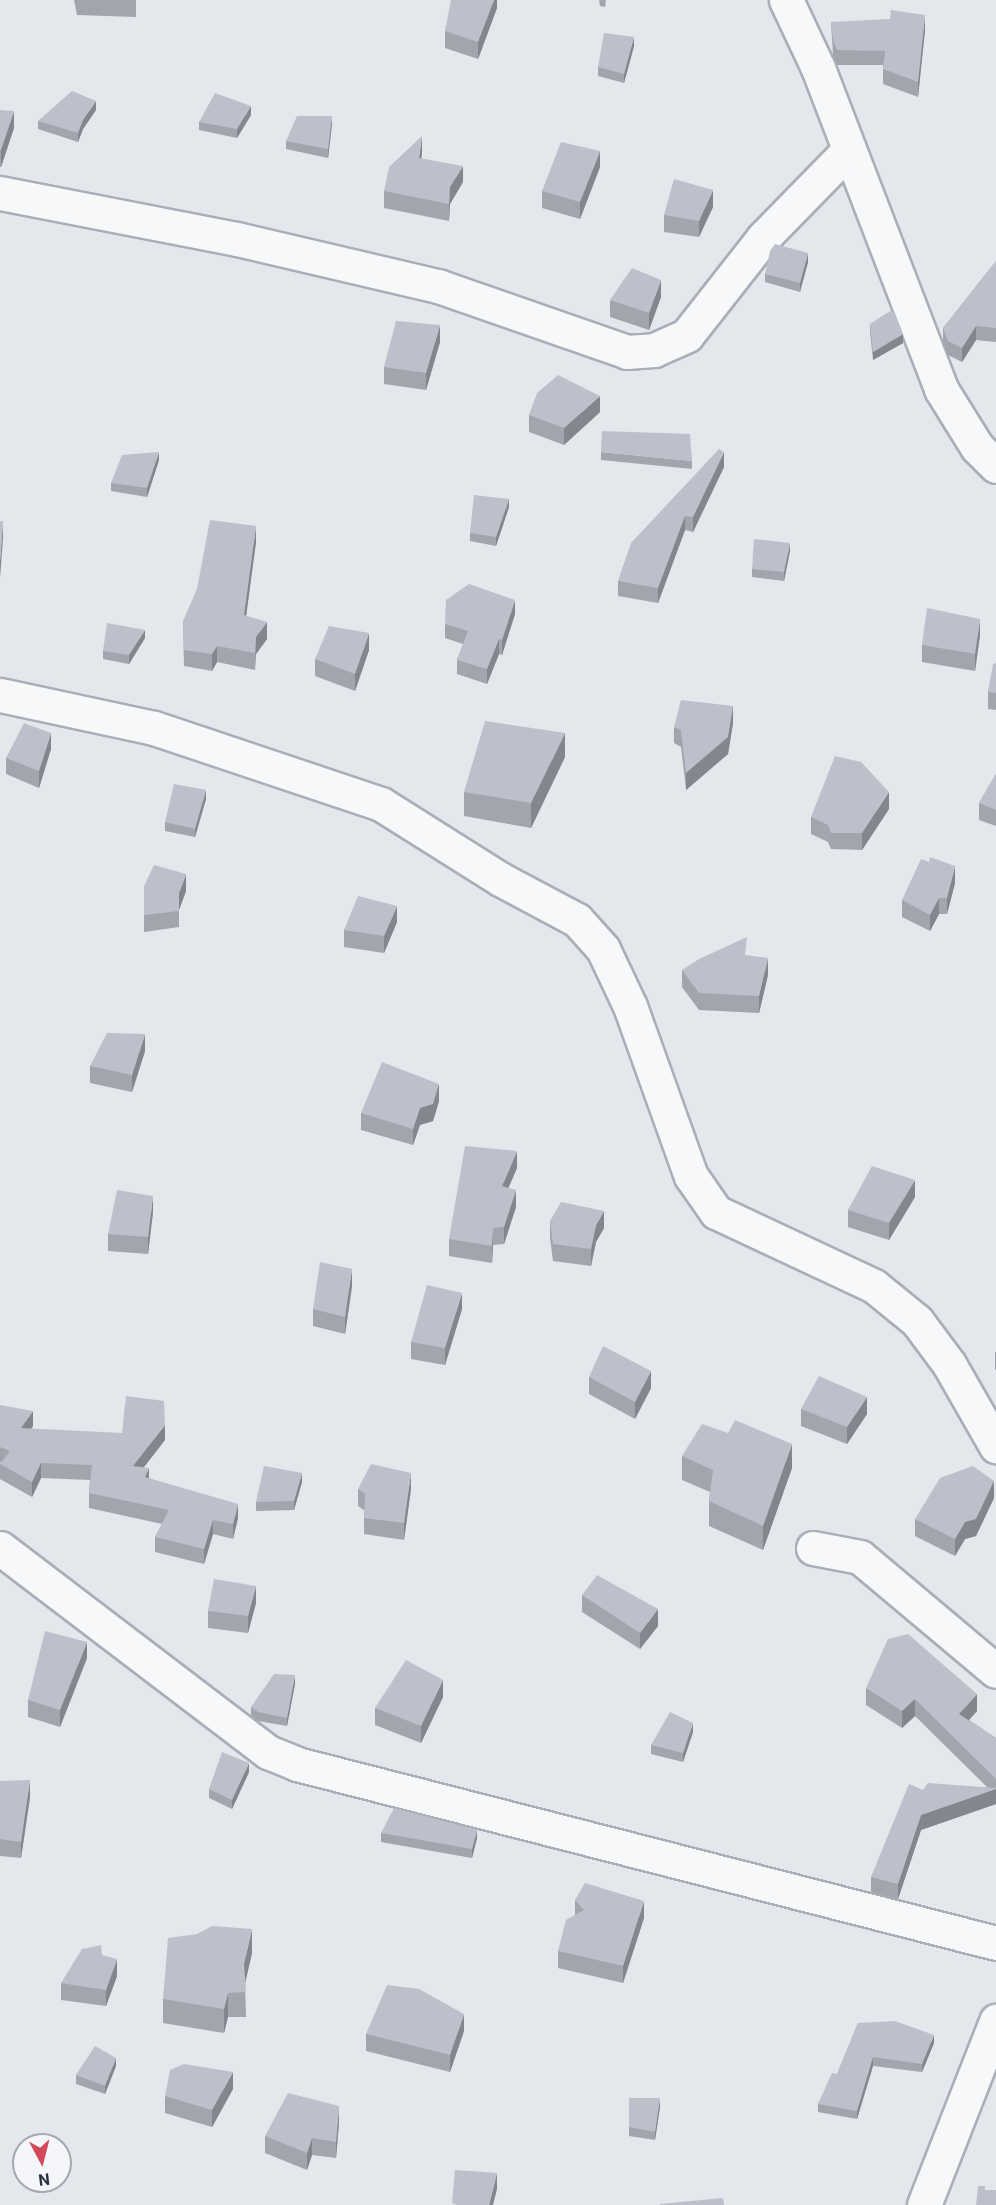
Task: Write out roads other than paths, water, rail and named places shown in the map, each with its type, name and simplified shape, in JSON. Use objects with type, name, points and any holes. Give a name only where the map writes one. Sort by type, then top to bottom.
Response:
[{"type":"street","points":[[786,0],[818,68],[941,389],[977,447],[996,466]]},
{"type":"street","points":[[0,193],[237,239],[438,286],[627,352],[654,350],[687,334],[763,238],[849,150]]},
{"type":"street","points":[[0,695],[154,728],[381,804],[500,879],[577,920],[603,949],[630,1006],[691,1176],[716,1212],[874,1286],[917,1321],[949,1364],[996,1446]]},
{"type":"street","points":[[0,1548],[268,1752],[297,1764],[996,1942]]},
{"type":"street","points":[[813,1548],[860,1557],[996,1671]]},
{"type":"street","points":[[924,2205],[996,2021]]}]
